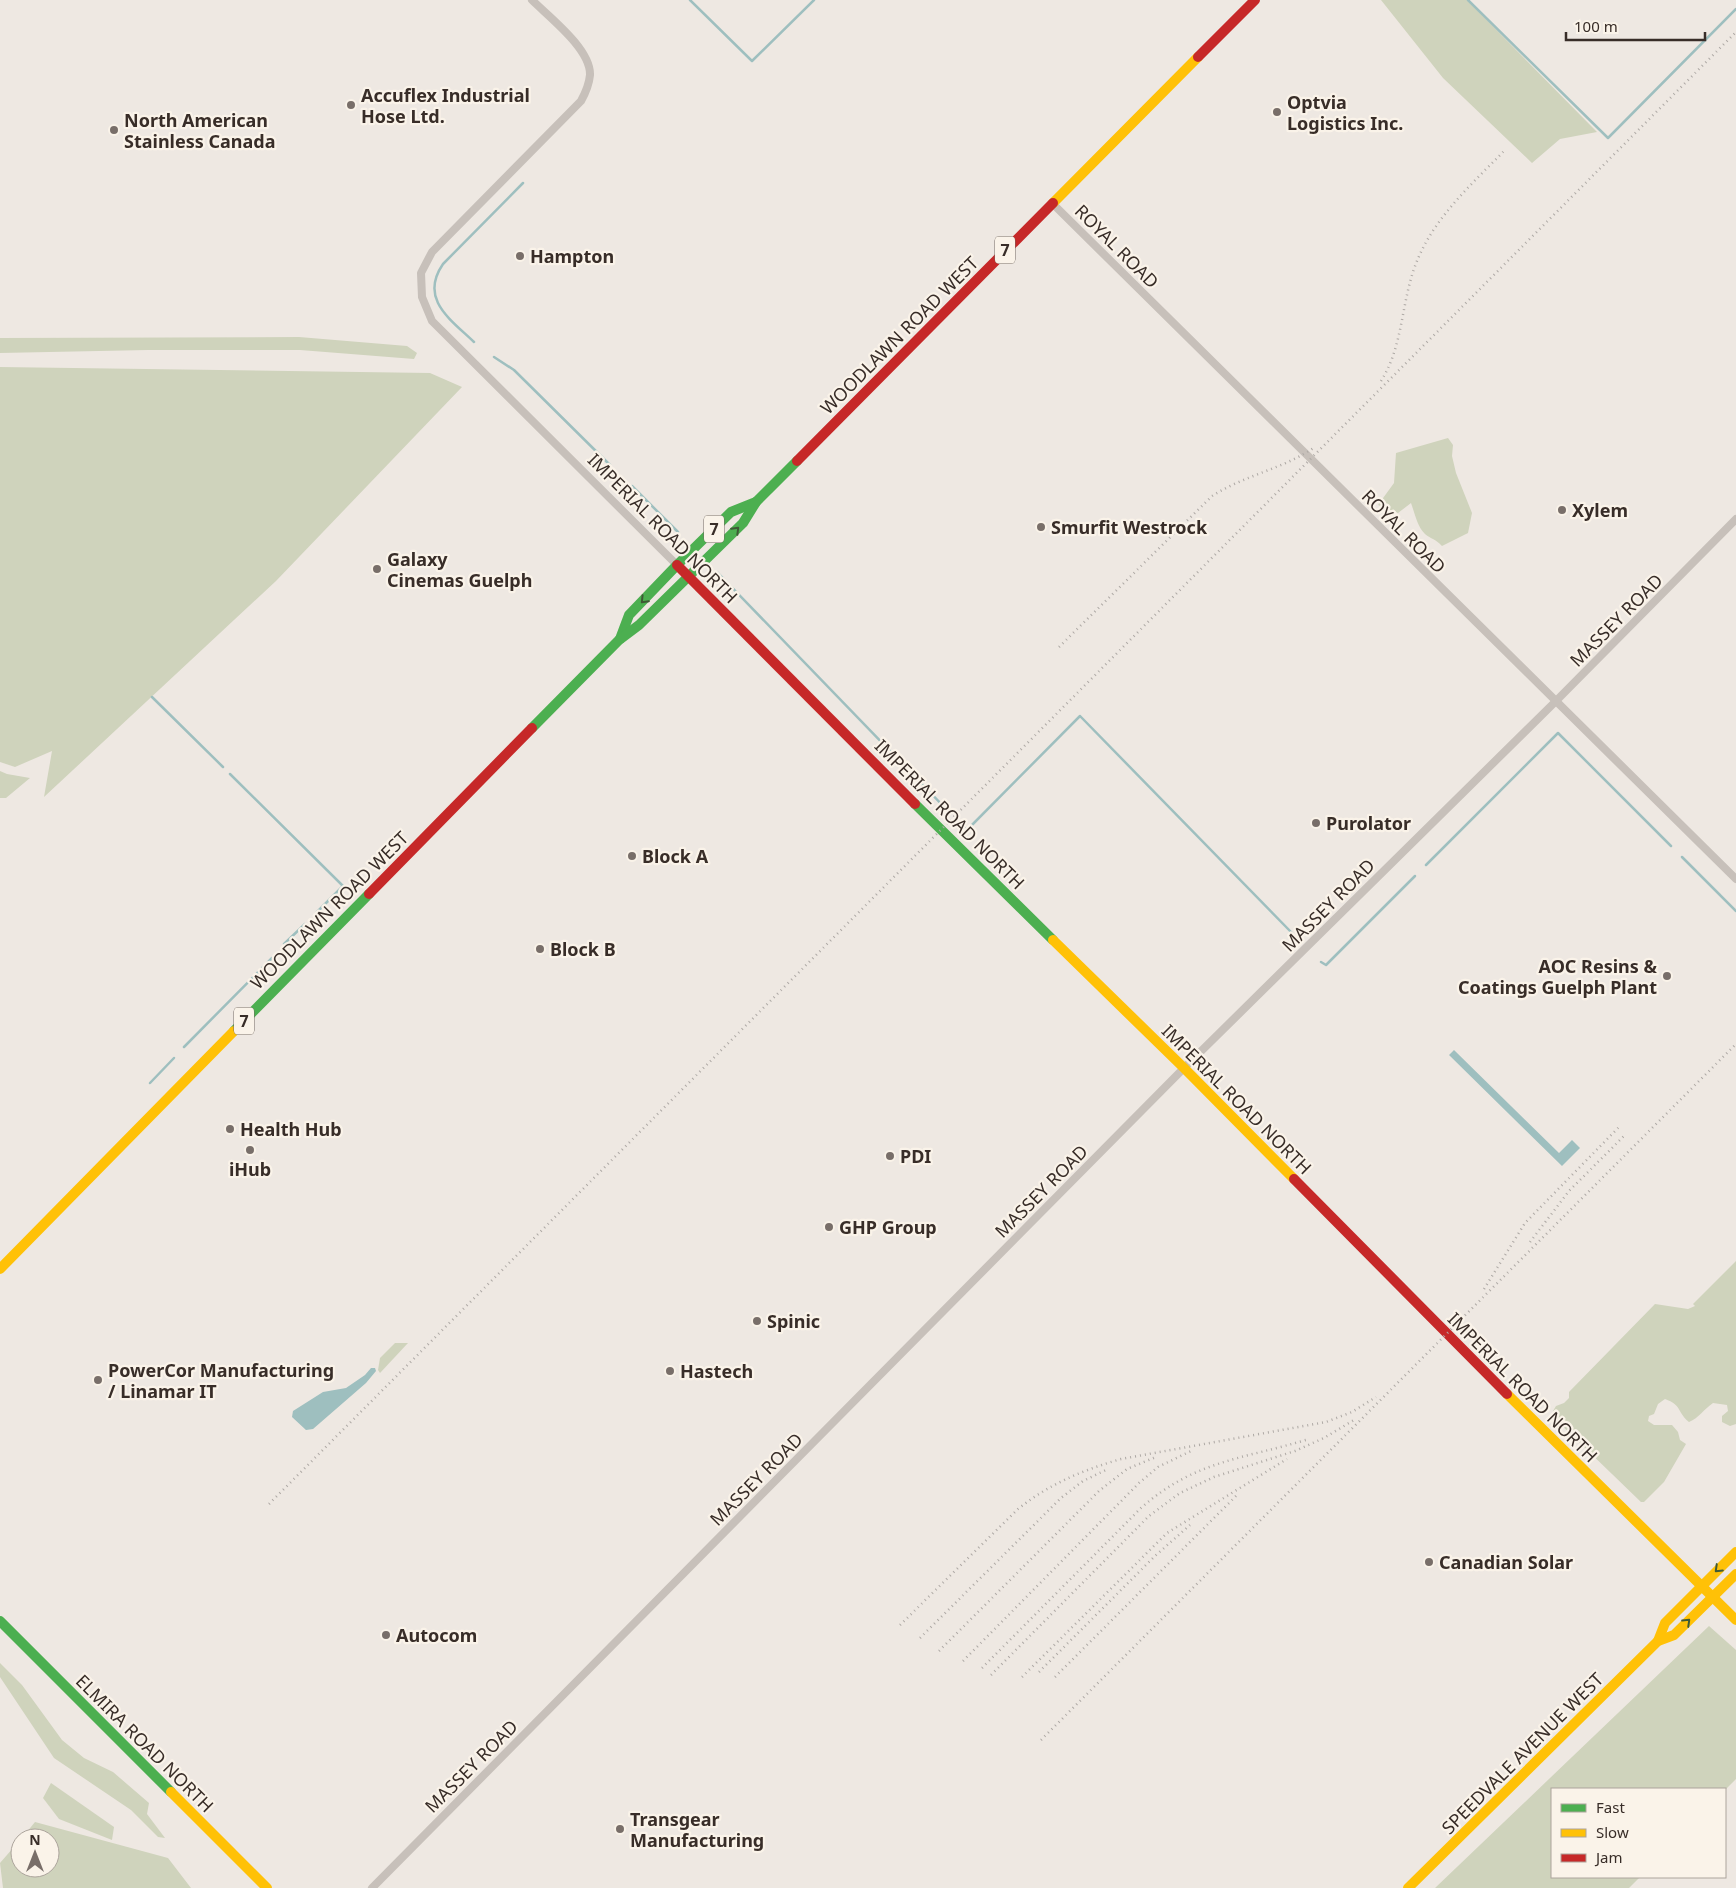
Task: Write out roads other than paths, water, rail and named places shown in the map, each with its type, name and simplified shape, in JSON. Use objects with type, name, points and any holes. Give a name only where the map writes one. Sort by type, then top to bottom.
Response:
[{"type":"main road","name":"WOODLAWN ROAD WEST","points":[[0,1268],[619,640],[639,626],[743,523],[756,502],[1256,0]]},
{"type":"main road","name":"WOODLAWN ROAD WEST","points":[[619,640],[629,615],[677,565],[731,512],[756,502]]},
{"type":"main road","name":"IMPERIAL ROAD NORTH","points":[[677,565],[1736,1620]]},
{"type":"main road","name":"SPEEDVALE AVENUE WEST","points":[[1408,1888],[1658,1641],[1665,1623],[1736,1552]]},
{"type":"main road","name":"SPEEDVALE AVENUE WEST","points":[[1658,1641],[1674,1635],[1736,1574]]},
{"type":"main road","name":"ELMIRA ROAD NORTH","points":[[0,1621],[267,1888]]},
{"type":"street","name":"IMPERIAL ROAD NORTH","points":[[532,0],[579,47],[586,60],[590,74],[588,88],[581,100],[432,252],[421,273],[422,297],[432,320],[677,565]]},
{"type":"street","name":"ROYAL ROAD","points":[[1052,203],[1736,879]]},
{"type":"street","name":"MASSEY ROAD","points":[[372,1888],[1184,1068],[1555,702],[1736,519]]},
{"type":"water","points":[[1454,1050],[1559,1153],[1572,1140],[1580,1148],[1562,1166],[1449,1055]]},
{"type":"water","points":[[371,1368],[375,1368],[376,1371],[366,1383],[313,1429],[306,1430],[292,1417],[293,1411],[323,1392],[346,1388],[365,1375]]},
{"type":"waterway","points":[[690,0],[752,61],[814,0]]},
{"type":"waterway","points":[[1468,0],[1608,138],[1736,9]]},
{"type":"waterway","points":[[474,342],[447,316],[441,307],[436,298],[434,288],[436,276],[443,264],[523,183]]},
{"type":"waterway","points":[[494,357],[514,370],[610,465]]},
{"type":"waterway","points":[[632,486],[678,532]]},
{"type":"waterway","points":[[717,572],[949,812]]},
{"type":"waterway","points":[[152,697],[223,767]]},
{"type":"waterway","points":[[961,824],[967,830],[1080,716],[1292,933]]},
{"type":"waterway","points":[[1426,865],[1558,733],[1671,846]]},
{"type":"waterway","points":[[230,774],[343,886],[317,912]]},
{"type":"waterway","points":[[1682,857],[1736,911]]},
{"type":"waterway","points":[[1321,962],[1326,965],[1415,876]]},
{"type":"waterway","points":[[284,944],[305,924]]},
{"type":"waterway","points":[[184,1047],[272,958]]},
{"type":"waterway","points":[[150,1083],[174,1058]]},
{"type":"railway","points":[[269,1504],[1736,32]]},
{"type":"railway","points":[[1381,381],[1388,368],[1397,342],[1413,272],[1429,237],[1451,206],[1504,151]]},
{"type":"railway","points":[[1059,647],[1212,496],[1303,455],[1315,447]]},
{"type":"railway","points":[[1041,1740],[1736,1044]]},
{"type":"railway","points":[[1484,1289],[1525,1223],[1620,1126]]},
{"type":"railway","points":[[1530,1242],[1569,1191],[1626,1134]]},
{"type":"railway","points":[[900,1625],[1018,1509],[1054,1485],[1093,1468],[1121,1459],[1326,1422],[1352,1412],[1376,1397]]},
{"type":"railway","points":[[991,1675],[1149,1516],[1180,1493],[1214,1477],[1295,1451],[1324,1438],[1354,1420]]},
{"type":"railway","points":[[982,1668],[1141,1508],[1161,1492],[1201,1470],[1309,1439]]},
{"type":"railway","points":[[963,1661],[1139,1483],[1158,1467],[1191,1451]]},
{"type":"railway","points":[[939,1651],[1099,1491],[1127,1469],[1156,1457]]},
{"type":"railway","points":[[1022,1677],[1167,1533],[1287,1459]]},
{"type":"railway","points":[[920,1638],[1061,1498],[1083,1481],[1108,1469]]},
{"type":"railway","points":[[1055,1677],[1237,1495]]},
{"type":"railway","points":[[1039,1672],[1155,1556],[1190,1525]]},
{"type":"place","name":"Accuflex Industrial Hose Ltd.","points":[[351,105]]},
{"type":"place","name":"Optvia Logistics Inc.","points":[[1277,112]]},
{"type":"place","name":"North American Stainless Canada","points":[[114,130]]},
{"type":"place","name":"Hampton","points":[[520,256]]},
{"type":"place","name":"Xylem","points":[[1562,510]]},
{"type":"place","name":"Smurfit Westrock","points":[[1041,527]]},
{"type":"place","name":"Galaxy Cinemas Guelph","points":[[377,569]]},
{"type":"place","name":"Purolator","points":[[1316,823]]},
{"type":"place","name":"Block A","points":[[632,856]]},
{"type":"place","name":"Block B","points":[[540,949]]},
{"type":"place","name":"AOC Resins & Coatings Guelph Plant","points":[[1667,976]]},
{"type":"place","name":"Health Hub","points":[[230,1129]]},
{"type":"place","name":"iHub","points":[[250,1150]]},
{"type":"place","name":"PDI","points":[[890,1156]]},
{"type":"place","name":"GHP Group","points":[[829,1227]]},
{"type":"place","name":"Spinic","points":[[757,1321]]},
{"type":"place","name":"Hastech","points":[[670,1371]]},
{"type":"place","name":"PowerCor Manufacturing / Linamar IT","points":[[98,1380]]},
{"type":"place","name":"Canadian Solar","points":[[1429,1562]]},
{"type":"place","name":"Autocom","points":[[386,1635]]},
{"type":"place","name":"Transgear Manufacturing","points":[[620,1829]]}]
